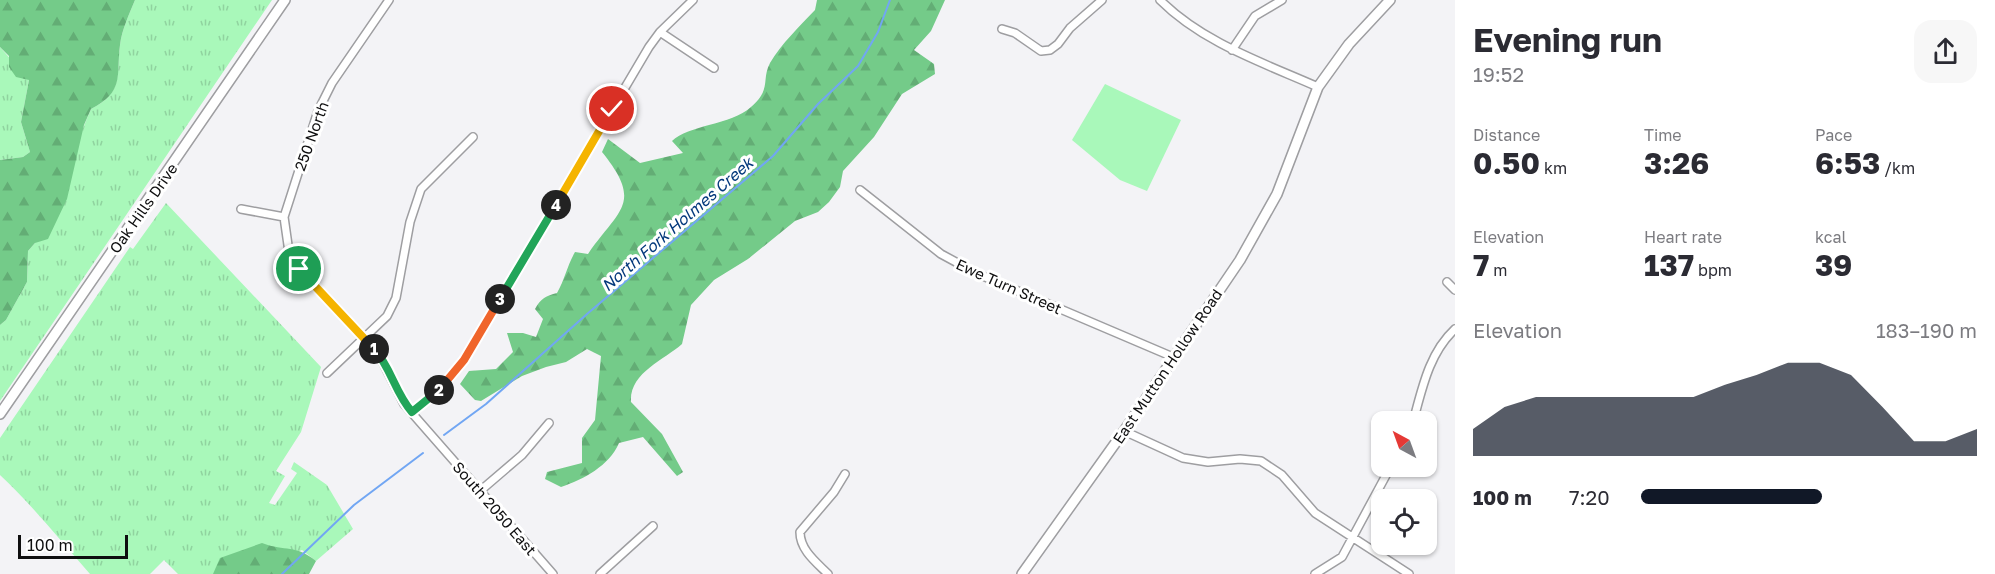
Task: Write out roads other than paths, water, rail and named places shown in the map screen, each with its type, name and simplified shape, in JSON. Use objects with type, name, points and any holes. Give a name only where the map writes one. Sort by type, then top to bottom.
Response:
[{"type":"street","name":"Oak Hills Drive","points":[[0,414],[285,0]]},
{"type":"street","name":"250 North","points":[[284,217],[318,111],[332,83],[389,0]]},
{"type":"street","points":[[412,412],[445,384],[464,360],[660,32],[693,0]]},
{"type":"street","points":[[1002,29],[1015,33],[1041,51],[1050,50],[1087,11],[1102,0]]},
{"type":"street","points":[[1160,0],[1189,24],[1232,50],[1318,87]]},
{"type":"street","points":[[1232,50],[1255,16],[1282,0]]},
{"type":"street","name":"East Mutton Hollow Road","points":[[1022,574],[1124,431],[1254,238],[1277,194],[1318,87],[1349,44],[1390,0]]},
{"type":"street","points":[[660,32],[714,68]]},
{"type":"street","points":[[327,373],[387,316],[396,298],[410,222],[422,189],[473,136]]},
{"type":"street","name":"Ewe Turn Street","points":[[860,190],[941,254],[978,274],[1173,357]]},
{"type":"street","points":[[241,209],[284,217]]},
{"type":"street","name":"South 2050 East","points":[[284,217],[289,252],[299,269],[378,353],[397,392],[412,412],[553,574]]},
{"type":"street","points":[[1447,282],[1455,290]]},
{"type":"street","points":[[1416,411],[1424,379],[1437,350],[1455,330]]},
{"type":"street","points":[[480,491],[522,455],[549,423]]},
{"type":"street","points":[[1124,431],[1183,458],[1208,462],[1240,459],[1261,461],[1282,476],[1315,513],[1409,574]]},
{"type":"street","points":[[828,574],[800,541],[800,532],[834,492],[845,474]]},
{"type":"street","points":[[1315,574],[1342,557],[1385,477]]},
{"type":"street","points":[[600,574],[653,526]]},
{"type":"waterway","name":"North Fork Holmes Creek","points":[[444,435],[486,404],[587,314],[773,156],[818,104],[858,66],[878,32],[890,0]]},
{"type":"waterway","name":"North Fork Holmes Creek","points":[[282,574],[354,505],[423,453]]}]
